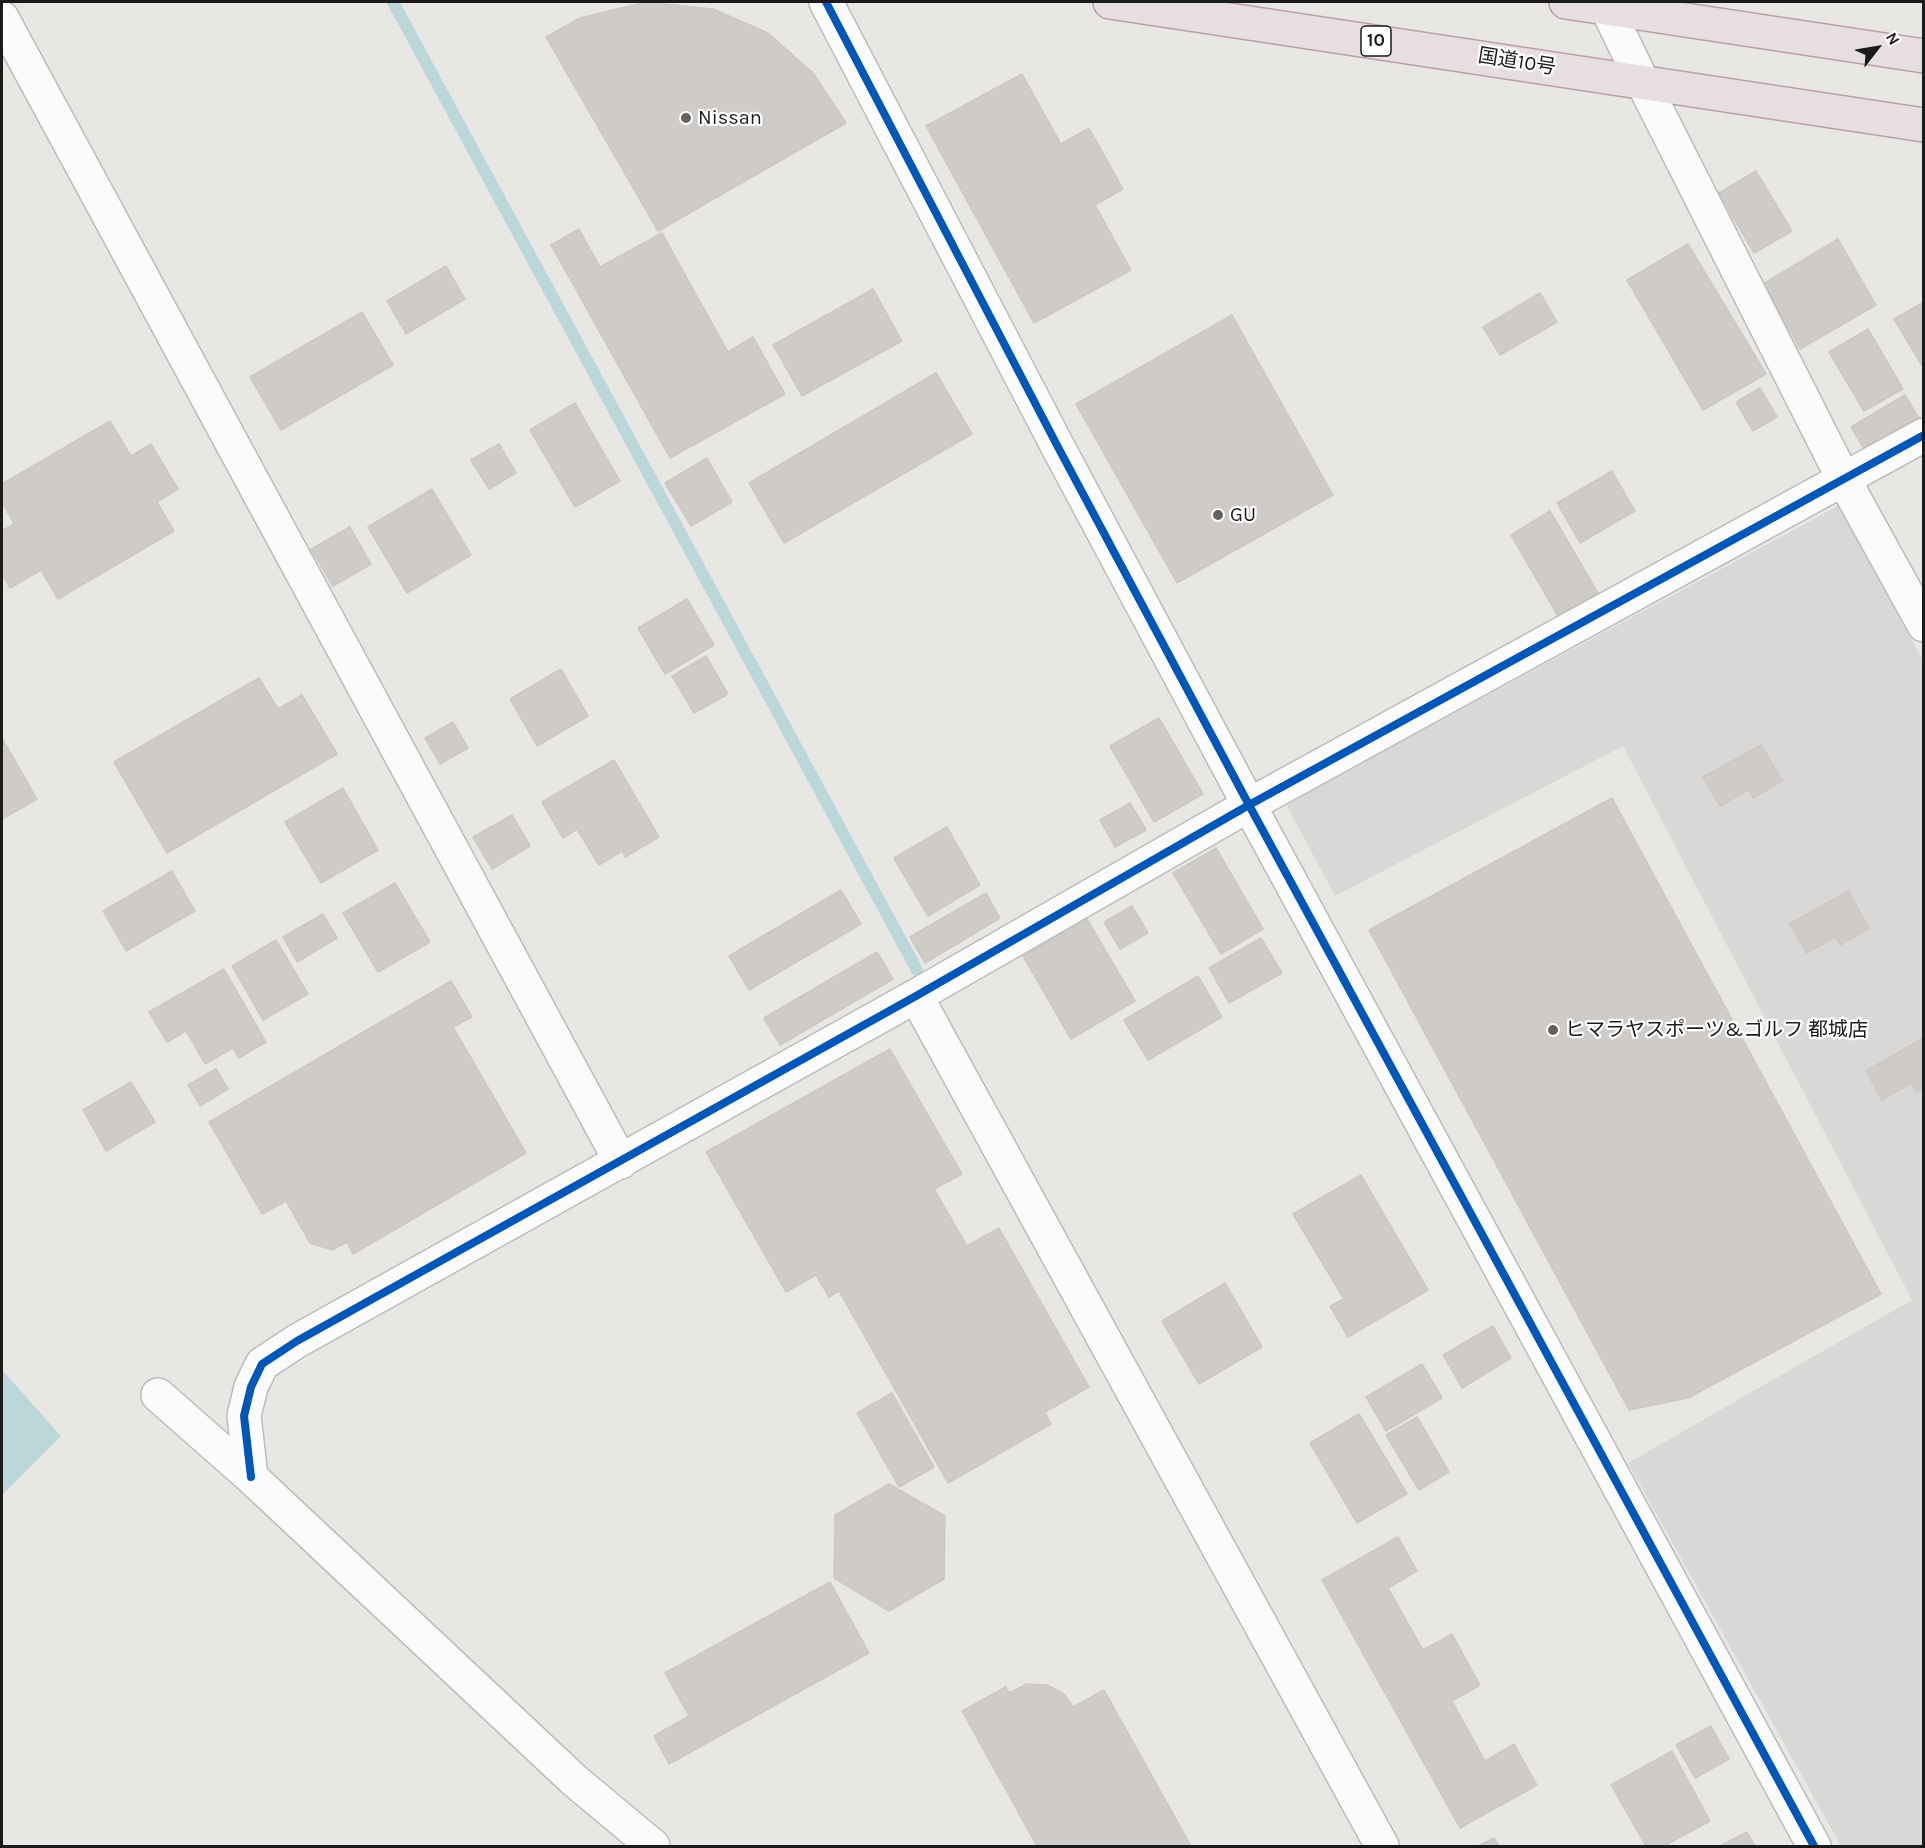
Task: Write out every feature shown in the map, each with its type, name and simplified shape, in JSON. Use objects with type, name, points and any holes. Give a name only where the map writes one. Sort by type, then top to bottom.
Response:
[{"type":"highway","name":"国道10号","points":[[1110,2],[1923,125]]},
{"type":"highway","points":[[1566,2],[1606,5],[1923,56]]},
{"type":"street","points":[[826,2],[1059,449],[1249,805],[1814,1846]]},
{"type":"street","points":[[1606,5],[1642,81],[1844,480],[1923,625]]},
{"type":"street","points":[[2,18],[621,1162]]},
{"type":"street","points":[[251,1477],[244,1416],[251,1387],[262,1364],[297,1341],[916,996],[1249,805],[1923,435]]},
{"type":"street","points":[[916,996],[1382,1846]]},
{"type":"street","points":[[159,1395],[251,1477],[574,1780],[653,1846]]},
{"type":"shaded area","points":[[1838,506],[1923,660],[1923,1846],[1841,1846],[1628,1463],[1912,1300],[1623,746],[1335,896],[1286,804]]},
{"type":"water","points":[[2,1370],[61,1436],[2,1495]]},
{"type":"building","points":[[646,2],[713,9],[768,33],[813,73],[846,123],[658,231],[546,37],[580,18]]},
{"type":"building","points":[[1022,74],[1061,144],[1089,128],[1123,189],[1095,205],[1131,270],[1034,323],[926,126]]},
{"type":"building","points":[[1756,171],[1792,231],[1754,253],[1719,193]]},
{"type":"building","points":[[579,229],[600,267],[662,233],[728,352],[753,337],[785,394],[670,458],[551,245]]},
{"type":"building","points":[[1838,239],[1876,305],[1800,349],[1763,284]]},
{"type":"building","points":[[1688,244],[1766,374],[1703,410],[1627,280]]},
{"type":"building","points":[[446,266],[465,299],[406,334],[387,301]]},
{"type":"building","points":[[873,289],[902,341],[802,396],[773,345]]},
{"type":"building","points":[[1540,293],[1557,322],[1500,355],[1483,327]]},
{"type":"building","points":[[1924,302],[1924,369],[1894,319]]},
{"type":"building","points":[[362,312],[393,365],[281,430],[250,377]]},
{"type":"building","points":[[1232,315],[1333,495],[1177,583],[1076,404]]},
{"type":"building","points":[[1868,329],[1903,389],[1864,411],[1829,352]]},
{"type":"building","points":[[936,373],[972,434],[784,543],[749,483]]},
{"type":"building","points":[[1760,388],[1777,417],[1753,431],[1736,402]]},
{"type":"building","points":[[1905,395],[1920,420],[1866,452],[1851,427]]},
{"type":"building","points":[[575,403],[620,481],[575,507],[530,430]]},
{"type":"building","points":[[110,421],[131,456],[151,444],[178,489],[157,502],[174,531],[58,599],[41,570],[10,588],[2,574],[2,531],[14,524],[2,502],[2,484]]},
{"type":"building","points":[[499,444],[516,473],[489,489],[471,460]]},
{"type":"building","points":[[707,458],[732,502],[691,526],[665,483]]},
{"type":"building","points":[[1612,471],[1635,511],[1580,543],[1557,503]]},
{"type":"building","points":[[432,489],[471,555],[407,593],[368,527]]},
{"type":"building","points":[[1550,511],[1598,593],[1558,616],[1511,535]]},
{"type":"building","points":[[350,527],[371,564],[333,586],[311,549]]},
{"type":"building","points":[[687,599],[714,645],[665,674],[638,628]]},
{"type":"building","points":[[706,656],[728,694],[694,713],[672,676]]},
{"type":"building","points":[[561,669],[588,716],[537,746],[510,699]]},
{"type":"building","points":[[259,678],[278,709],[302,695],[337,754],[167,853],[114,762]]},
{"type":"building","points":[[1159,718],[1203,794],[1154,822],[1110,746]]},
{"type":"building","points":[[453,722],[468,748],[440,764],[425,738]]},
{"type":"building","points":[[2,738],[37,799],[2,819]]},
{"type":"building","points":[[1761,745],[1782,781],[1753,798],[1749,789],[1720,806],[1703,777]]},
{"type":"building","points":[[614,760],[659,837],[625,857],[622,851],[599,865],[577,829],[563,838],[542,802]]},
{"type":"building","points":[[343,788],[378,850],[321,883],[285,822]]},
{"type":"building","points":[[1612,798],[1881,1294],[1688,1398],[1629,1410],[1369,930]]},
{"type":"building","points":[[1130,803],[1146,830],[1115,847],[1100,820]]},
{"type":"building","points":[[512,815],[530,846],[492,869],[473,837]]},
{"type":"building","points":[[947,827],[980,885],[928,916],[894,858]]},
{"type":"building","points":[[1216,848],[1263,929],[1221,954],[1173,873]]},
{"type":"building","points":[[172,871],[195,911],[126,951],[103,911]]},
{"type":"building","points":[[395,883],[430,942],[378,972],[343,913]]},
{"type":"building","points":[[841,890],[861,924],[749,990],[729,956]]},
{"type":"building","points":[[1848,891],[1869,928],[1840,945],[1835,937],[1807,953],[1790,924]]},
{"type":"building","points":[[986,893],[1000,918],[925,963],[910,937]]},
{"type":"building","points":[[1132,906],[1148,933],[1120,949],[1104,922]]},
{"type":"building","points":[[323,914],[337,938],[297,962],[283,937]]},
{"type":"building","points":[[1087,919],[1135,1001],[1071,1039],[1023,956]]},
{"type":"building","points":[[1261,938],[1282,973],[1229,1003],[1209,968]]},
{"type":"building","points":[[276,940],[308,994],[263,1020],[232,966]]},
{"type":"building","points":[[877,952],[893,979],[780,1045],[764,1018]]},
{"type":"building","points":[[224,969],[266,1042],[239,1058],[233,1048],[205,1064],[186,1031],[167,1042],[149,1012]]},
{"type":"building","points":[[1198,976],[1222,1017],[1148,1060],[1124,1020]]},
{"type":"building","points":[[451,981],[472,1017],[453,1027],[526,1153],[353,1254],[347,1242],[332,1250],[310,1243],[286,1201],[262,1214],[209,1122]]},
{"type":"building","points":[[1923,1038],[1924,1087],[1916,1092],[1911,1083],[1882,1100],[1866,1071]]},
{"type":"building","points":[[890,1049],[962,1174],[934,1189],[967,1246],[999,1228],[1089,1387],[1045,1412],[1051,1424],[948,1483],[839,1291],[829,1297],[816,1275],[786,1292],[706,1152]]},
{"type":"building","points":[[216,1069],[228,1089],[200,1106],[188,1085]]},
{"type":"building","points":[[131,1082],[155,1122],[106,1151],[83,1110]]},
{"type":"building","points":[[1361,1175],[1428,1290],[1348,1337],[1330,1306],[1344,1299],[1293,1214]]},
{"type":"building","points":[[1225,1283],[1262,1347],[1199,1384],[1162,1321]]},
{"type":"building","points":[[1493,1326],[1511,1358],[1462,1388],[1443,1355]]},
{"type":"building","points":[[1422,1364],[1442,1398],[1386,1431],[1366,1397]]},
{"type":"building","points":[[892,1393],[934,1467],[899,1487],[857,1413]]},
{"type":"building","points":[[1359,1414],[1407,1494],[1357,1523],[1310,1443]]},
{"type":"building","points":[[1417,1417],[1449,1472],[1419,1490],[1386,1435]]},
{"type":"building","points":[[889,1484],[945,1516],[944,1579],[889,1611],[834,1578],[835,1515]]},
{"type":"building","points":[[1398,1537],[1417,1571],[1388,1588],[1423,1650],[1452,1634],[1480,1685],[1452,1701],[1485,1761],[1514,1744],[1537,1785],[1460,1828],[1322,1580]]},
{"type":"building","points":[[830,1582],[869,1653],[669,1764],[654,1736],[689,1716],[665,1673]]},
{"type":"building","points":[[1027,1684],[1047,1685],[1064,1694],[1073,1707],[1104,1690],[1191,1846],[1037,1846],[962,1711],[1006,1687],[1009,1693]]},
{"type":"building","points":[[1711,1726],[1729,1759],[1695,1778],[1676,1745]]},
{"type":"building","points":[[1672,1751],[1710,1821],[1664,1846],[1646,1846],[1611,1785]]},
{"type":"building","points":[[1747,1832],[1755,1846],[1720,1846]]},
{"type":"building","points":[[1494,1838],[1499,1846],[1478,1846]]},
{"type":"waterway","points":[[393,2],[917,970]]},
{"type":"cycle path","points":[[826,2],[1059,449],[1249,805],[1814,1846]]},
{"type":"cycle path","points":[[251,1477],[244,1416],[251,1387],[262,1364],[297,1341],[916,996],[1249,805],[1924,435]]},
{"type":"place","name":"Nissan","points":[[686,118]]},
{"type":"place","name":"GU","points":[[1218,515]]},
{"type":"place","name":"ヒマラヤスポーツ&ゴルフ 都城店","points":[[1553,1030]]}]
